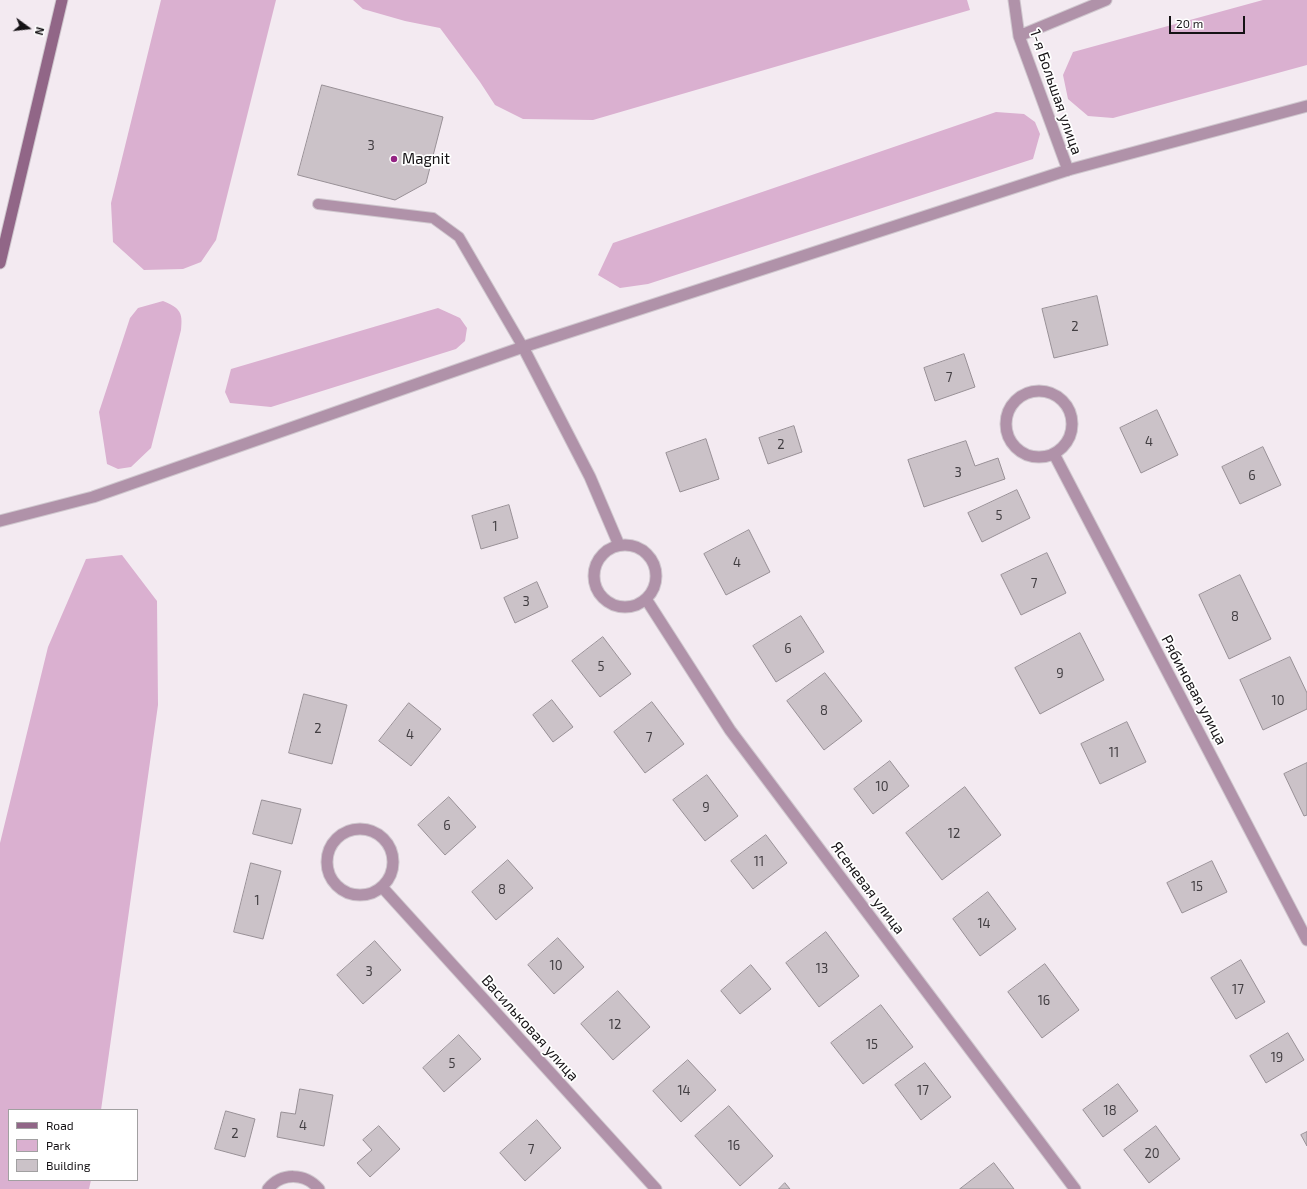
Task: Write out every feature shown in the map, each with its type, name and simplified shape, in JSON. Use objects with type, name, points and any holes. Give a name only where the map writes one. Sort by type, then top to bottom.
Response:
[{"type":"main road","points":[[0,263],[62,0]]},
{"type":"street","name":"1-я Большая улица","points":[[1014,0],[1019,36],[1068,170]]},
{"type":"street","points":[[1019,36],[1106,0]]},
{"type":"street","points":[[0,521],[93,497],[523,347],[1068,170],[1307,106]]},
{"type":"street","points":[[523,347],[590,477],[619,545]]},
{"type":"street","points":[[1037,391],[1050,392],[1065,402],[1069,409],[1072,418],[1071,435],[1067,443],[1054,454],[1046,457],[1028,456],[1020,452],[1009,439],[1006,430],[1008,413],[1014,402],[1024,394],[1037,391]]},
{"type":"street","name":"Рябиновая улица","points":[[1054,454],[1307,940]]},
{"type":"street","points":[[619,545],[629,545],[639,548],[647,553],[653,562],[656,572],[656,582],[652,592],[646,599],[637,605],[627,607],[616,606],[608,602],[600,594],[595,585],[594,575],[596,565],[601,556],[609,549],[619,545]]},
{"type":"street","name":"Ясеневая улица","points":[[646,599],[730,730],[1075,1189]]},
{"type":"street","points":[[362,828],[378,834],[385,840],[393,855],[393,864],[392,873],[382,887],[366,895],[357,895],[349,894],[341,890],[335,884],[327,868],[326,860],[332,843],[338,836],[353,829],[362,828]]},
{"type":"street","name":"Васильковая улица","points":[[382,887],[656,1189]]},
{"type":"street","points":[[268,1189],[278,1180],[296,1176],[312,1182],[319,1189]]},
{"type":"lane","points":[[318,204],[433,218],[459,237],[523,347]]},
{"type":"green space","points":[[161,0],[276,0],[216,240],[201,262],[183,269],[144,270],[113,242],[111,203]]},
{"type":"green space","points":[[353,0],[967,0],[970,10],[593,120],[523,119],[495,105],[440,28],[405,21],[363,9]]},
{"type":"green space","points":[[1263,0],[1307,0],[1307,65],[1113,118],[1088,116],[1068,99],[1063,75],[1073,52]]},
{"type":"green space","points":[[996,112],[1024,114],[1035,122],[1040,134],[1033,159],[648,284],[620,288],[598,275],[613,243]]},
{"type":"green space","points":[[163,301],[179,311],[181,315],[181,330],[151,448],[131,467],[118,469],[107,464],[99,412],[130,318],[138,308]]},
{"type":"green space","points":[[438,308],[460,318],[467,328],[465,341],[456,349],[271,407],[230,403],[225,392],[231,369]]},
{"type":"green space","points":[[122,555],[157,601],[158,705],[101,1109],[8,1109],[8,1181],[91,1181],[89,1189],[0,1189],[0,843],[48,647],[86,559]]},
{"type":"building","points":[[322,85],[443,117],[426,183],[395,200],[298,175]]},
{"type":"building","points":[[1097,296],[1108,345],[1054,358],[1042,309]]},
{"type":"building","points":[[964,354],[975,387],[935,401],[924,368]]},
{"type":"building","points":[[1157,410],[1178,455],[1141,473],[1120,428]]},
{"type":"building","points":[[794,426],[802,452],[768,464],[759,438]]},
{"type":"building","points":[[706,439],[719,479],[680,492],[666,453]]},
{"type":"building","points":[[966,441],[975,466],[998,458],[1005,479],[924,507],[908,460]]},
{"type":"building","points":[[1263,447],[1281,485],[1240,504],[1222,467]]},
{"type":"building","points":[[1017,490],[1030,518],[982,542],[968,513]]},
{"type":"building","points":[[509,505],[518,538],[481,549],[472,516]]},
{"type":"building","points":[[749,530],[770,572],[726,595],[704,554]]},
{"type":"building","points":[[1047,553],[1066,593],[1021,615],[1001,575]]},
{"type":"building","points":[[1240,575],[1271,639],[1229,659],[1199,595]]},
{"type":"building","points":[[537,582],[548,607],[515,623],[504,598]]},
{"type":"building","points":[[801,616],[824,652],[776,682],[753,646]]},
{"type":"building","points":[[1080,633],[1104,680],[1040,714],[1015,668]]},
{"type":"building","points":[[603,637],[631,674],[600,697],[572,661]]},
{"type":"building","points":[[1290,657],[1307,693],[1307,709],[1263,730],[1240,680]]},
{"type":"building","points":[[825,673],[862,721],[824,750],[787,701]]},
{"type":"building","points":[[304,694],[347,705],[332,764],[289,753]]},
{"type":"building","points":[[552,700],[573,727],[553,742],[533,715]]},
{"type":"building","points":[[652,702],[684,744],[645,773],[614,732]]},
{"type":"building","points":[[409,703],[441,729],[411,766],[379,741]]},
{"type":"building","points":[[1127,722],[1146,762],[1100,784],[1081,744]]},
{"type":"building","points":[[890,761],[909,786],[873,814],[854,789]]},
{"type":"building","points":[[1307,763],[1307,815],[1304,816],[1284,774]]},
{"type":"building","points":[[707,775],[738,816],[705,841],[673,800]]},
{"type":"building","points":[[965,787],[1001,835],[942,880],[906,833]]},
{"type":"building","points":[[449,797],[476,827],[445,855],[418,825]]},
{"type":"building","points":[[262,800],[301,809],[292,844],[253,834]]},
{"type":"building","points":[[766,835],[787,863],[753,889],[731,861]]},
{"type":"building","points":[[508,860],[533,888],[496,920],[472,892]]},
{"type":"building","points":[[1212,861],[1227,892],[1182,913],[1167,883]]},
{"type":"building","points":[[251,863],[281,871],[263,939],[234,932]]},
{"type":"building","points":[[988,892],[1016,929],[980,956],[953,919]]},
{"type":"building","points":[[826,932],[859,976],[819,1007],[786,963]]},
{"type":"building","points":[[558,938],[584,967],[554,994],[528,965]]},
{"type":"building","points":[[375,941],[401,970],[363,1004],[337,975]]},
{"type":"building","points":[[1241,960],[1265,1002],[1236,1019],[1211,978]]},
{"type":"building","points":[[1045,964],[1079,1010],[1042,1038],[1008,992]]},
{"type":"building","points":[[751,965],[771,989],[740,1014],[721,991]]},
{"type":"building","points":[[618,991],[650,1027],[613,1060],[581,1024]]},
{"type":"building","points":[[881,1005],[913,1047],[863,1084],[831,1043]]},
{"type":"building","points":[[1288,1033],[1304,1060],[1266,1083],[1250,1056]]},
{"type":"building","points":[[459,1035],[481,1059],[444,1092],[423,1068]]},
{"type":"building","points":[[688,1060],[716,1090],[681,1122],[653,1091]]},
{"type":"building","points":[[925,1063],[951,1097],[921,1120],[895,1085]]},
{"type":"building","points":[[1118,1084],[1138,1111],[1103,1137],[1083,1110]]},
{"type":"building","points":[[300,1089],[333,1095],[324,1146],[277,1137],[281,1112],[295,1114]]},
{"type":"building","points":[[729,1106],[773,1156],[740,1186],[695,1136]]},
{"type":"building","points":[[226,1111],[255,1119],[245,1157],[215,1149]]},
{"type":"building","points":[[537,1120],[561,1148],[525,1181],[500,1153]]},
{"type":"building","points":[[379,1126],[400,1149],[370,1177],[357,1163],[372,1150],[363,1140]]},
{"type":"building","points":[[1156,1126],[1180,1159],[1149,1183],[1124,1150]]},
{"type":"building","points":[[1307,1132],[1307,1146],[1301,1135]]},
{"type":"building","points":[[994,1163],[1014,1189],[960,1189]]},
{"type":"building","points":[[785,1183],[790,1189],[779,1189]]},
{"type":"place","name":"Magnit","points":[[394,159]]}]
